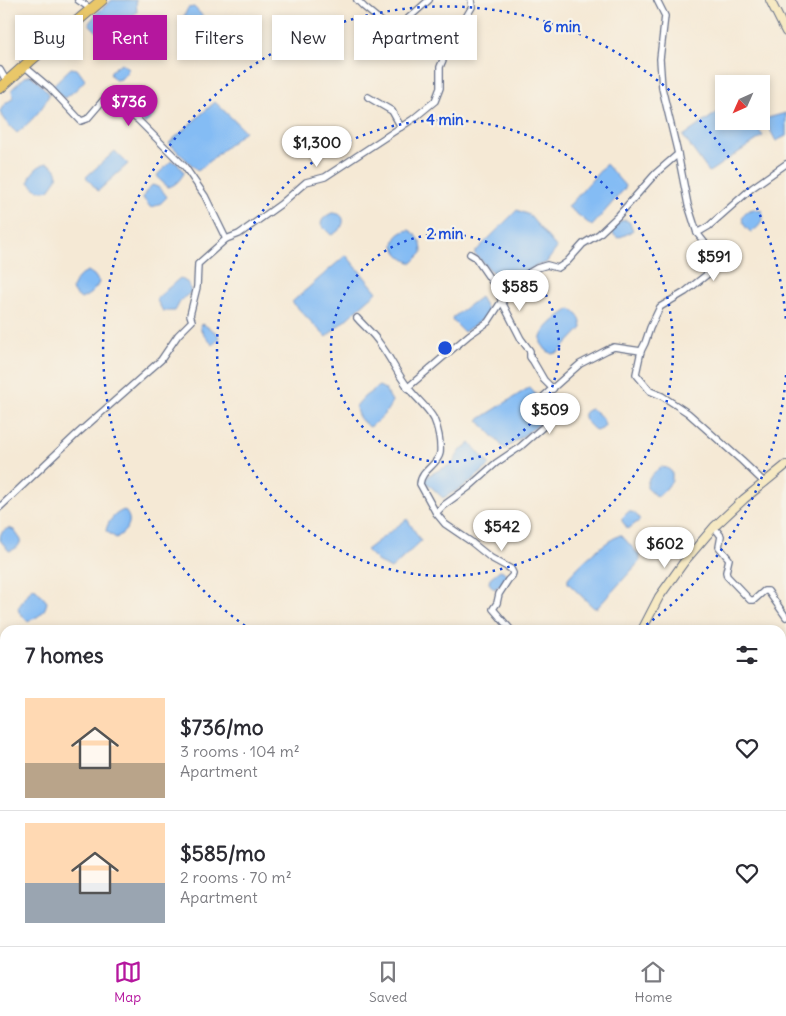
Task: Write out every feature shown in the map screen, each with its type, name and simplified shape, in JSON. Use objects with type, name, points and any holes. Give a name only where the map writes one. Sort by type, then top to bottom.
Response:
[{"type":"highway","points":[[3,85],[102,0]]},
{"type":"street","points":[[78,0],[91,10]]},
{"type":"street","points":[[358,0],[374,15]]},
{"type":"street","points":[[412,15],[429,0]]},
{"type":"street","points":[[0,507],[77,434],[161,360],[178,335],[192,321],[190,315],[197,287],[198,264],[226,239],[239,234],[281,204],[306,182],[325,177],[435,102],[440,88],[440,67],[449,46],[472,7],[471,0]]},
{"type":"street","points":[[657,0],[665,16],[660,59],[662,88],[688,205],[697,233],[717,261],[714,269],[685,292],[660,307],[641,351],[636,374],[650,390],[688,413],[765,483]]},
{"type":"street","points":[[770,0],[786,32]]},
{"type":"street","points":[[24,66],[50,88],[81,121],[87,119],[106,97],[138,120],[185,167],[205,196],[226,239]]},
{"type":"street","points":[[0,70],[3,85]]},
{"type":"street","points":[[368,97],[392,111],[401,126]]},
{"type":"street","points":[[408,388],[469,335],[488,322],[510,290],[525,275],[537,268],[547,265],[558,268],[567,262],[583,244],[599,234],[618,216],[656,173],[678,154]]},
{"type":"street","points":[[697,233],[709,226],[752,188],[786,164]]},
{"type":"street","points":[[470,254],[491,279],[521,339],[530,351],[530,357],[544,380],[553,389]]},
{"type":"street","points":[[357,318],[380,342],[408,388],[428,409],[434,419],[440,439],[440,454],[426,472],[420,484],[436,513],[445,524],[491,558],[511,569],[513,573],[499,594],[494,609],[507,625]]},
{"type":"street","points":[[436,513],[496,463],[520,447],[551,420],[552,412],[544,396],[580,364],[614,346],[641,351]]},
{"type":"street","points":[[644,625],[658,597],[684,562],[714,527],[744,499],[786,465]]},
{"type":"street","points":[[714,527],[721,536],[719,546],[730,559],[726,572],[727,576],[750,600],[754,600],[764,591],[768,591],[786,617]]},
{"type":"water","points":[[112,0],[136,0],[137,12],[133,15],[96,14]]},
{"type":"water","points":[[194,7],[201,15],[184,15],[188,8]]},
{"type":"water","points":[[93,18],[93,28],[89,23]]},
{"type":"water","points":[[121,63],[128,68],[127,72],[121,79],[115,80],[110,74],[111,71]]},
{"type":"water","points":[[71,68],[77,69],[85,80],[64,98],[51,87]]},
{"type":"water","points":[[31,75],[49,94],[40,110],[17,133],[4,120],[0,111],[13,98],[12,89],[25,77]]},
{"type":"water","points":[[215,102],[245,131],[198,171],[169,143]]},
{"type":"water","points":[[149,105],[155,111],[154,115],[145,124],[138,115]]},
{"type":"water","points":[[786,113],[786,136],[776,141],[770,130],[770,117]]},
{"type":"water","points":[[715,114],[715,130],[759,130],[763,136],[709,172],[683,136]]},
{"type":"water","points":[[115,151],[128,164],[98,191],[86,177]]},
{"type":"water","points":[[171,161],[179,165],[184,173],[178,182],[168,187],[157,175]]},
{"type":"water","points":[[47,163],[57,172],[57,178],[49,190],[40,191],[29,182],[35,170]]},
{"type":"water","points":[[606,164],[626,187],[592,226],[568,207]]},
{"type":"water","points":[[152,185],[161,190],[167,197],[161,203],[151,208],[143,198]]},
{"type":"water","points":[[754,209],[762,211],[762,221],[751,232],[747,229],[742,219],[745,213]]},
{"type":"water","points":[[517,210],[529,215],[557,248],[546,263],[535,266],[506,286],[474,253]]},
{"type":"water","points":[[332,213],[341,216],[343,222],[336,233],[331,235],[321,224],[325,217]]},
{"type":"water","points":[[626,220],[630,223],[633,230],[618,238],[611,229],[621,221]]},
{"type":"water","points":[[409,230],[419,239],[422,249],[422,253],[412,263],[399,255],[394,246],[398,236]]},
{"type":"water","points":[[346,255],[377,292],[326,337],[292,302]]},
{"type":"water","points":[[88,271],[99,282],[96,288],[81,299],[73,292],[72,288],[78,278]]},
{"type":"water","points":[[180,278],[188,283],[191,292],[181,300],[175,311],[163,311],[156,299]]},
{"type":"water","points":[[480,297],[490,314],[464,332],[451,319]]},
{"type":"water","points":[[570,309],[579,317],[582,328],[559,352],[552,354],[541,343],[541,336],[550,324]]},
{"type":"water","points":[[203,324],[217,333],[219,338],[213,345],[202,331],[200,325]]},
{"type":"water","points":[[379,386],[385,389],[392,401],[383,416],[370,427],[360,418],[356,406],[364,397]]},
{"type":"water","points":[[530,387],[550,416],[505,449],[478,420]]},
{"type":"water","points":[[591,409],[603,420],[605,425],[602,429],[596,431],[585,420],[584,414]]},
{"type":"water","points":[[470,443],[490,465],[466,485],[443,498],[425,481],[429,475],[452,464],[460,451]]},
{"type":"water","points":[[661,467],[667,468],[672,472],[672,481],[657,497],[647,488],[647,485],[651,476]]},
{"type":"water","points":[[124,510],[129,518],[128,526],[116,538],[106,531],[108,524],[112,518]]},
{"type":"water","points":[[628,512],[635,514],[640,520],[628,529],[622,518]]},
{"type":"water","points":[[407,519],[421,541],[391,569],[377,561],[366,550]]},
{"type":"water","points":[[9,528],[14,530],[21,540],[17,547],[9,551],[0,540],[0,536],[2,532]]},
{"type":"water","points":[[620,535],[640,556],[640,561],[598,607],[594,608],[568,583],[568,578],[592,554]]},
{"type":"water","points":[[500,570],[506,574],[507,578],[494,589],[489,583],[490,578]]},
{"type":"water","points":[[32,588],[36,589],[47,602],[45,609],[40,614],[27,621],[18,608]]}]
